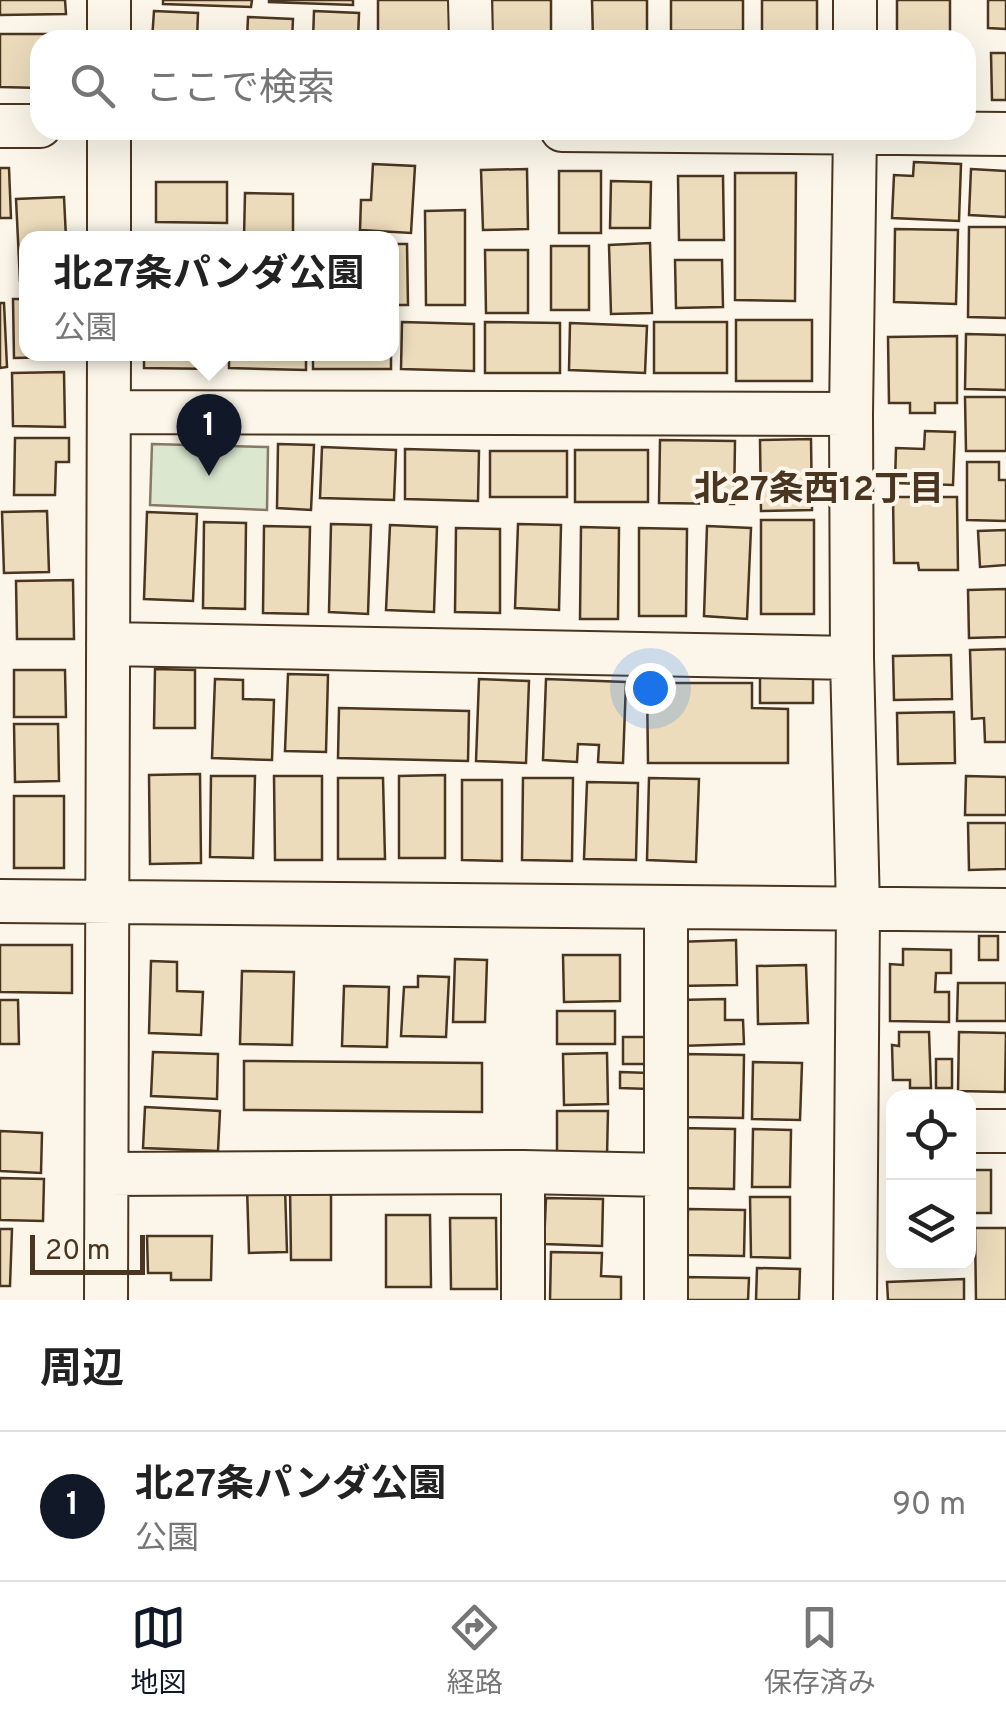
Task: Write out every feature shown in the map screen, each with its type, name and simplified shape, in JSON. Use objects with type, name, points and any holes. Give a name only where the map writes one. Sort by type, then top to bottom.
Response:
[{"type":"street","points":[[109,0],[109,30]]},
{"type":"street","points":[[470,0],[470,30]]},
{"type":"street","points":[[855,0],[855,30]]},
{"type":"street","points":[[0,126],[30,126]]},
{"type":"street","points":[[976,133],[1006,134]]},
{"type":"street","points":[[109,140],[109,231]]},
{"type":"street","points":[[855,1300],[875,1130],[858,909],[852,658],[856,140]]},
{"type":"street","points":[[106,1300],[109,361]]},
{"type":"street","points":[[109,412],[851,414]]},
{"type":"street","points":[[108,644],[852,658]]},
{"type":"street","points":[[0,901],[1006,910]]},
{"type":"street","points":[[666,907],[666,1300]]},
{"type":"street","points":[[976,1131],[1006,1131]]},
{"type":"street","points":[[523,1172],[523,1300]]},
{"type":"street","points":[[107,1174],[666,1174]]},
{"type":"green space","points":[[152,444],[268,447],[267,510],[150,505]]},
{"type":"building","points":[[0,0],[65,0],[66,14],[0,15]]},
{"type":"building","points":[[163,0],[252,0],[251,7],[163,4]]},
{"type":"building","points":[[353,0],[353,5],[269,2]]},
{"type":"building","points":[[378,0],[452,0],[452,30],[378,30]]},
{"type":"building","points":[[492,0],[551,0],[551,30],[492,30]]},
{"type":"building","points":[[592,0],[647,0],[647,30],[593,30]]},
{"type":"building","points":[[671,0],[743,0],[743,30],[671,30]]},
{"type":"building","points":[[762,0],[817,0],[817,30],[762,30]]},
{"type":"building","points":[[897,0],[950,0],[950,30],[897,30]]},
{"type":"building","points":[[988,0],[1006,0],[1006,29],[988,28]]},
{"type":"building","points":[[154,11],[198,13],[197,30],[153,30]]},
{"type":"building","points":[[314,11],[359,13],[358,30],[313,30]]},
{"type":"building","points":[[248,17],[293,19],[292,30],[247,30]]},
{"type":"building","points":[[0,34],[30,34],[30,88],[0,87]]},
{"type":"building","points":[[991,53],[1006,53],[1006,100],[992,100]]},
{"type":"building","points":[[914,162],[961,164],[959,221],[892,218],[894,175],[913,176]]},
{"type":"building","points":[[373,164],[415,166],[411,233],[360,230],[361,200],[371,200]]},
{"type":"building","points":[[0,168],[9,168],[11,218],[0,218]]},
{"type":"building","points":[[527,169],[528,229],[483,230],[481,170]]},
{"type":"building","points":[[971,169],[1006,171],[1006,217],[969,215]]},
{"type":"building","points":[[559,171],[601,171],[601,233],[559,233]]},
{"type":"building","points":[[735,173],[796,173],[795,301],[735,300]]},
{"type":"building","points":[[678,176],[723,176],[724,240],[679,240]]},
{"type":"building","points":[[611,181],[651,182],[650,228],[610,228]]},
{"type":"building","points":[[156,182],[227,182],[227,223],[156,222]]},
{"type":"building","points":[[245,193],[293,194],[293,231],[244,231]]},
{"type":"building","points":[[64,197],[66,231],[19,231],[19,260],[16,199]]},
{"type":"building","points":[[465,210],[465,305],[426,305],[425,211]]},
{"type":"building","points":[[969,227],[1006,227],[1006,318],[968,317]]},
{"type":"building","points":[[895,229],[958,230],[956,304],[894,302]]},
{"type":"building","points":[[650,243],[652,313],[611,314],[609,245]]},
{"type":"building","points":[[399,244],[407,244],[408,305],[399,305]]},
{"type":"building","points":[[551,246],[589,246],[589,310],[551,310]]},
{"type":"building","points":[[485,250],[528,250],[528,313],[486,313]]},
{"type":"building","points":[[675,260],[722,260],[723,307],[676,308]]},
{"type":"building","points":[[13,299],[19,299],[19,358],[14,358]]},
{"type":"building","points":[[0,303],[4,303],[7,367],[0,368]]},
{"type":"building","points":[[736,320],[812,320],[812,381],[736,381]]},
{"type":"building","points":[[402,322],[474,324],[474,371],[401,369]]},
{"type":"building","points":[[485,322],[560,323],[560,373],[485,373]]},
{"type":"building","points":[[654,322],[727,322],[727,373],[654,373]]},
{"type":"building","points":[[570,323],[647,326],[645,373],[569,370]]},
{"type":"building","points":[[966,334],[1006,335],[1006,390],[965,389]]},
{"type":"building","points":[[957,336],[957,403],[935,403],[935,413],[910,413],[910,403],[889,403],[888,337]]},
{"type":"building","points":[[144,361],[218,361],[218,369],[144,368]]},
{"type":"building","points":[[229,361],[306,361],[306,370],[229,368]]},
{"type":"building","points":[[313,361],[391,361],[391,369],[313,369]]},
{"type":"building","points":[[64,372],[65,427],[13,426],[12,373]]},
{"type":"building","points":[[965,397],[1006,397],[1006,451],[966,451]]},
{"type":"building","points":[[925,431],[955,432],[953,485],[895,483],[896,448],[924,449]]},
{"type":"building","points":[[15,438],[69,438],[69,462],[56,462],[55,495],[14,495]]},
{"type":"building","points":[[811,439],[812,510],[761,511],[760,440]]},
{"type":"building","points":[[660,440],[735,441],[734,504],[659,503]]},
{"type":"building","points":[[278,444],[314,445],[311,510],[277,508]]},
{"type":"building","points":[[322,447],[396,450],[394,500],[320,498]]},
{"type":"building","points":[[405,449],[479,451],[478,501],[405,499]]},
{"type":"building","points":[[575,450],[648,450],[648,502],[575,502]]},
{"type":"building","points":[[490,451],[567,451],[567,497],[490,497]]},
{"type":"building","points":[[967,462],[999,462],[999,480],[1006,480],[1006,521],[967,520]]},
{"type":"building","points":[[893,497],[957,497],[958,570],[919,570],[918,563],[894,563]]},
{"type":"building","points":[[47,511],[49,572],[4,573],[2,512]]},
{"type":"building","points":[[147,512],[197,514],[193,601],[144,599]]},
{"type":"building","points":[[761,520],[814,520],[814,614],[761,614]]},
{"type":"building","points":[[204,522],[246,523],[245,609],[203,608]]},
{"type":"building","points":[[331,524],[371,525],[368,614],[329,612]]},
{"type":"building","points":[[518,524],[561,525],[559,610],[515,608]]},
{"type":"building","points":[[390,525],[437,527],[434,612],[386,610]]},
{"type":"building","points":[[264,526],[310,527],[308,614],[263,613]]},
{"type":"building","points":[[707,526],[751,528],[747,619],[704,616]]},
{"type":"building","points":[[581,527],[619,528],[618,619],[580,619]]},
{"type":"building","points":[[456,528],[500,529],[500,613],[455,612]]},
{"type":"building","points":[[639,528],[687,529],[686,616],[639,616]]},
{"type":"building","points":[[1006,530],[1006,565],[980,567],[978,531]]},
{"type":"building","points":[[73,580],[74,639],[17,639],[16,581]]},
{"type":"building","points":[[1006,589],[1006,637],[969,638],[968,590]]},
{"type":"building","points":[[1006,649],[1006,742],[985,742],[984,718],[972,719],[970,650]]},
{"type":"building","points":[[951,655],[952,699],[894,700],[893,656]]},
{"type":"building","points":[[155,669],[195,670],[195,728],[154,728]]},
{"type":"building","points":[[14,670],[65,670],[66,717],[14,717]]},
{"type":"building","points":[[813,673],[813,703],[760,703],[760,674]]},
{"type":"building","points":[[288,674],[328,675],[326,752],[285,751]]},
{"type":"building","points":[[215,679],[243,680],[243,699],[274,700],[272,760],[212,758]]},
{"type":"building","points":[[479,679],[529,681],[526,763],[476,761]]},
{"type":"building","points":[[546,679],[626,682],[623,763],[598,762],[599,745],[578,744],[577,762],[543,760]]},
{"type":"building","points":[[647,683],[752,683],[752,708],[788,709],[788,763],[648,763]]},
{"type":"building","points":[[339,708],[469,711],[468,761],[338,758]]},
{"type":"building","points":[[954,712],[955,763],[898,764],[897,713]]},
{"type":"building","points":[[14,724],[58,724],[59,781],[15,782]]},
{"type":"building","points":[[200,774],[201,863],[150,864],[149,775]]},
{"type":"building","points":[[445,775],[445,858],[399,858],[399,776]]},
{"type":"building","points":[[211,776],[255,776],[253,858],[210,857]]},
{"type":"building","points":[[274,776],[322,776],[322,860],[275,860]]},
{"type":"building","points":[[966,776],[1006,777],[1006,815],[965,815]]},
{"type":"building","points":[[338,778],[383,778],[385,859],[338,859]]},
{"type":"building","points":[[523,778],[573,778],[572,861],[522,860]]},
{"type":"building","points":[[649,778],[699,779],[696,862],[647,860]]},
{"type":"building","points":[[462,780],[502,780],[502,861],[462,860]]},
{"type":"building","points":[[587,782],[638,783],[636,860],[584,859]]},
{"type":"building","points":[[14,796],[64,796],[64,868],[14,868]]},
{"type":"building","points":[[968,823],[1006,823],[1006,869],[969,870]]},
{"type":"building","points":[[979,936],[998,936],[998,960],[979,960]]},
{"type":"building","points":[[736,940],[737,985],[676,986],[675,942]]},
{"type":"building","points":[[0,945],[72,945],[72,993],[0,992]]},
{"type":"building","points":[[903,949],[951,950],[951,973],[936,973],[935,992],[949,992],[949,1022],[890,1021],[890,964],[903,965]]},
{"type":"building","points":[[563,955],[620,955],[620,1001],[564,1002]]},
{"type":"building","points":[[455,959],[487,960],[485,1022],[453,1022]]},
{"type":"building","points":[[151,961],[177,962],[177,991],[203,992],[201,1035],[149,1033]]},
{"type":"building","points":[[806,965],[808,1023],[758,1024],[757,966]]},
{"type":"building","points":[[242,971],[294,972],[292,1045],[240,1044]]},
{"type":"building","points":[[418,976],[449,977],[446,1037],[401,1036],[404,987],[418,987]]},
{"type":"building","points":[[958,983],[1006,983],[1006,1021],[957,1021]]},
{"type":"building","points":[[344,986],[389,987],[387,1047],[342,1046]]},
{"type":"building","points":[[725,999],[725,1020],[743,1020],[744,1044],[679,1046],[678,1000]]},
{"type":"building","points":[[0,1000],[18,1000],[19,1044],[0,1044]]},
{"type":"building","points":[[557,1011],[615,1011],[615,1044],[557,1044]]},
{"type":"building","points":[[899,1032],[929,1032],[931,1088],[910,1088],[910,1080],[893,1080],[892,1045],[899,1046]]},
{"type":"building","points":[[959,1032],[1006,1033],[1005,1092],[958,1090]]},
{"type":"building","points":[[623,1037],[649,1037],[649,1064],[623,1064]]},
{"type":"building","points":[[153,1052],[218,1054],[217,1099],[151,1096]]},
{"type":"building","points":[[607,1053],[608,1104],[564,1105],[563,1054]]},
{"type":"building","points":[[683,1054],[744,1055],[743,1118],[683,1117]]},
{"type":"building","points":[[936,1059],[952,1059],[952,1088],[936,1088]]},
{"type":"building","points":[[244,1061],[482,1063],[482,1112],[244,1110]]},
{"type":"building","points":[[753,1062],[802,1063],[800,1120],[752,1119]]},
{"type":"building","points":[[620,1072],[649,1073],[649,1089],[620,1088]]},
{"type":"building","points":[[145,1107],[220,1111],[218,1151],[143,1148]]},
{"type":"building","points":[[557,1111],[608,1111],[607,1156],[557,1155]]},
{"type":"building","points":[[680,1128],[735,1129],[734,1189],[680,1188]]},
{"type":"building","points":[[753,1129],[791,1130],[790,1187],[752,1187]]},
{"type":"building","points":[[0,1131],[42,1133],[41,1173],[0,1171]]},
{"type":"building","points":[[976,1170],[991,1170],[991,1213],[976,1213]]},
{"type":"building","points":[[0,1178],[44,1179],[43,1221],[0,1220]]},
{"type":"building","points":[[247,1187],[285,1187],[287,1252],[249,1253]]},
{"type":"building","points":[[290,1187],[331,1187],[331,1260],[291,1260]]},
{"type":"building","points":[[750,1197],[790,1197],[790,1258],[751,1257]]},
{"type":"building","points":[[546,1198],[603,1199],[602,1246],[544,1244]]},
{"type":"building","points":[[688,1209],[745,1210],[744,1256],[687,1255]]},
{"type":"building","points":[[386,1215],[430,1215],[431,1287],[386,1287]]},
{"type":"building","points":[[450,1218],[496,1218],[497,1289],[451,1289]]},
{"type":"building","points":[[976,1228],[1006,1228],[1006,1300],[976,1300]]},
{"type":"building","points":[[0,1229],[12,1229],[10,1286],[0,1286]]},
{"type":"building","points":[[147,1236],[212,1236],[211,1280],[171,1280],[171,1273],[148,1273]]},
{"type":"building","points":[[551,1252],[602,1253],[601,1276],[621,1277],[621,1300],[550,1300]]},
{"type":"building","points":[[757,1268],[800,1269],[799,1300],[756,1300]]},
{"type":"building","points":[[683,1277],[749,1278],[748,1300],[683,1300]]},
{"type":"building","points":[[964,1279],[964,1300],[888,1300],[887,1282]]},
{"type":"place","name":"北27条パンダ公園","points":[[209,476]]},
{"type":"district","name":"北27条西12丁目","points":[[819,491]]}]
